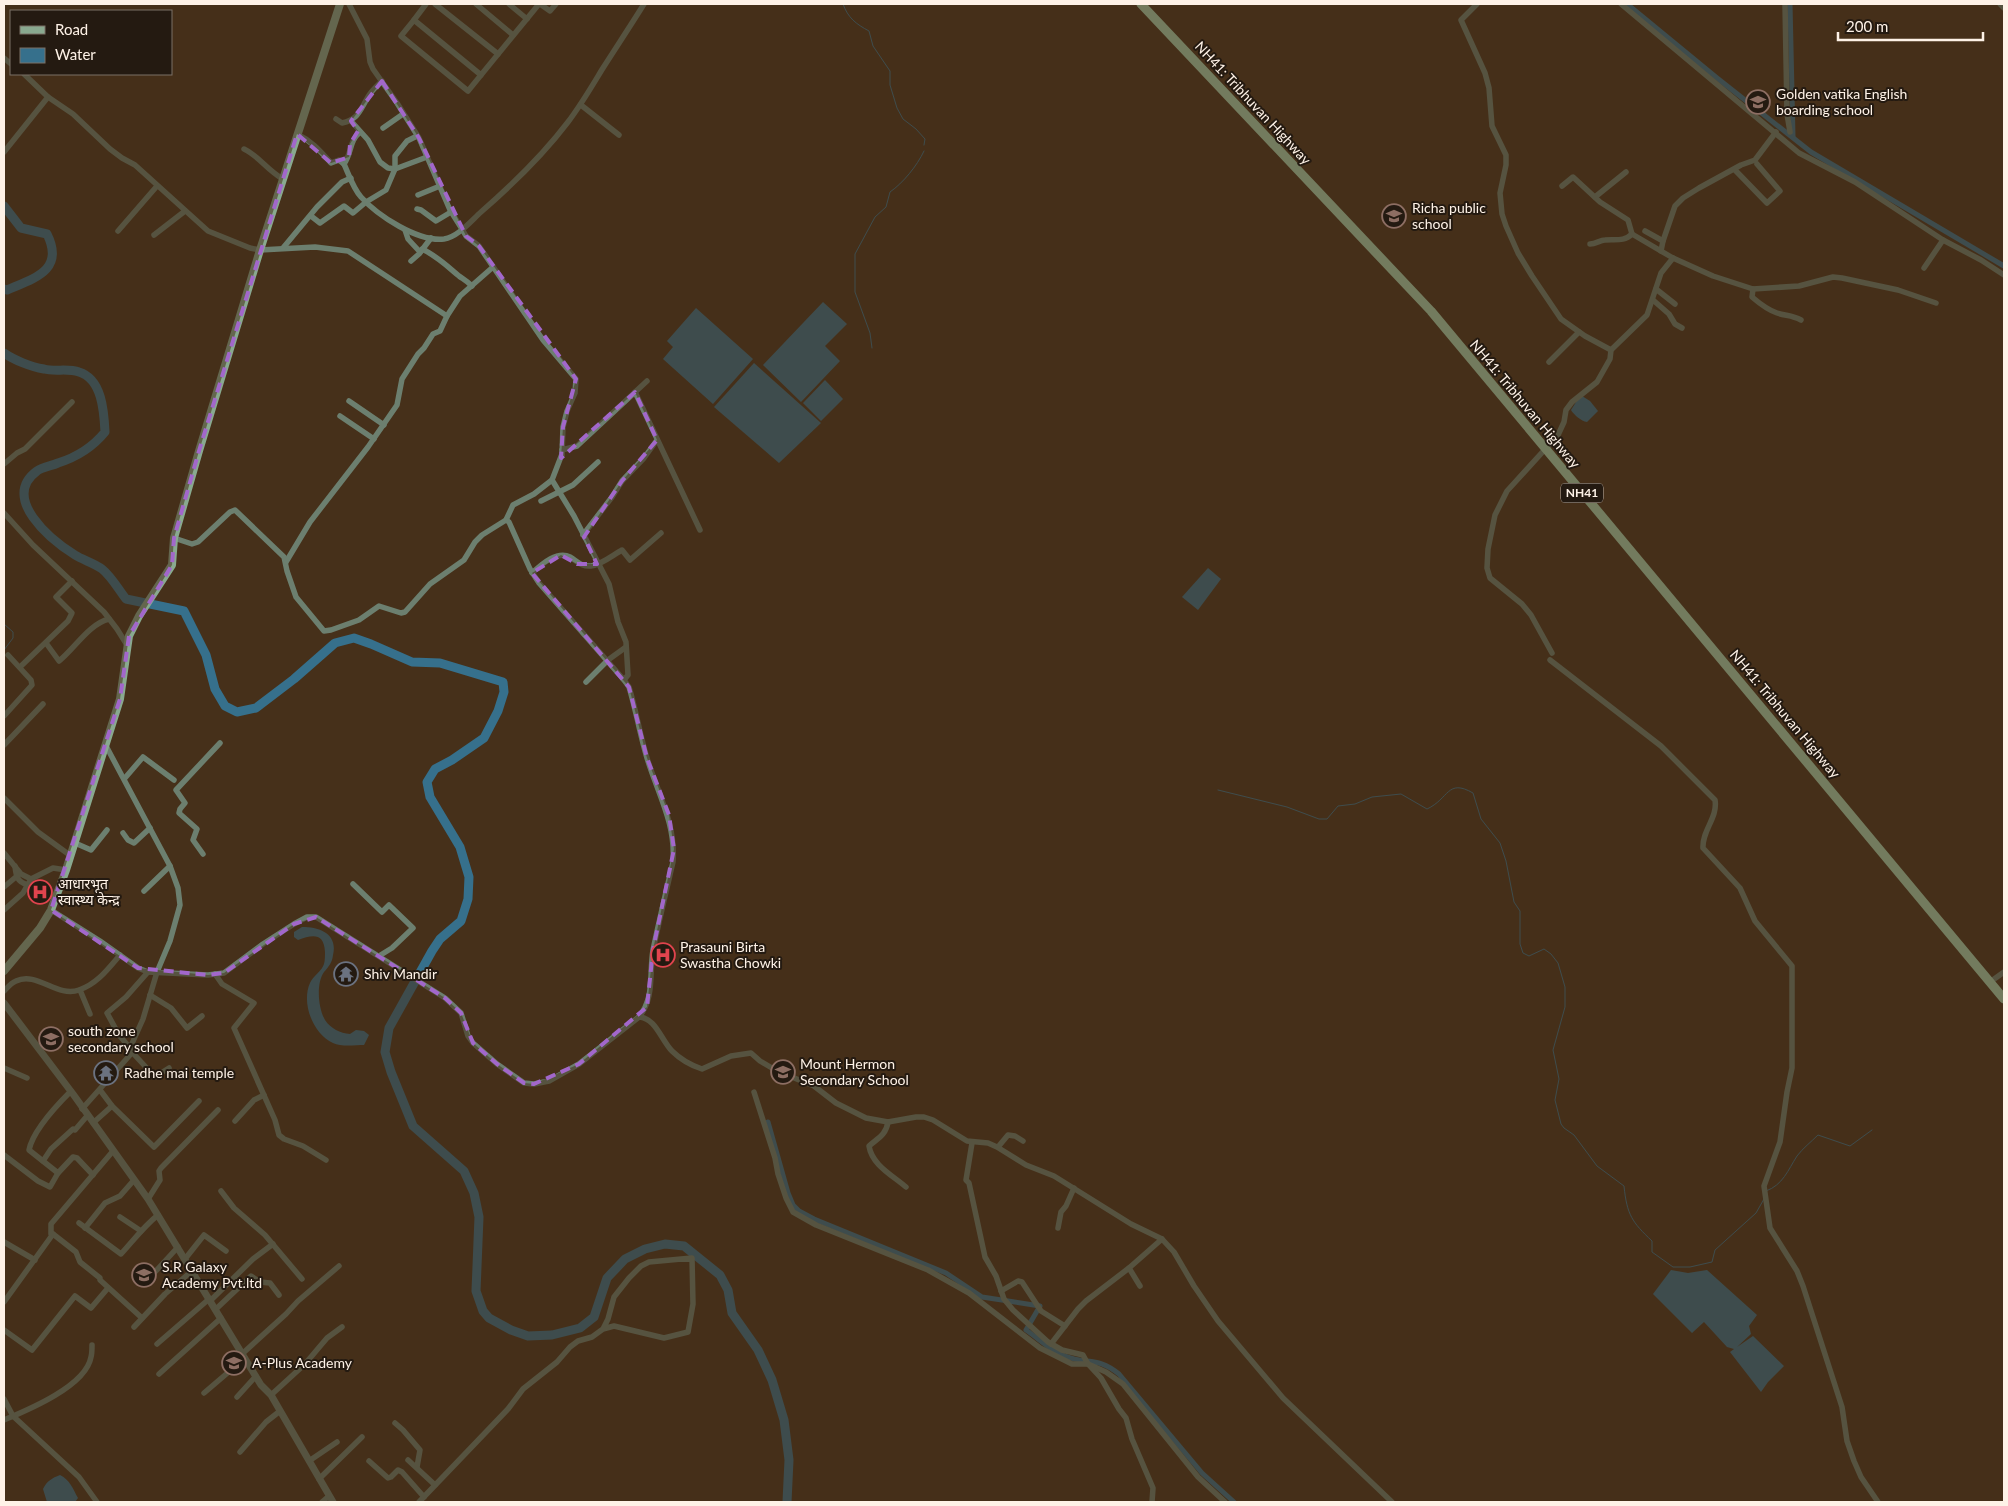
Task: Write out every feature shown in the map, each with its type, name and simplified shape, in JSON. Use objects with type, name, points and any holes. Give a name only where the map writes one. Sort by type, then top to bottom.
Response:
[{"type":"highway","name":"NH41: Tribhuvan Highway","points":[[1141,4],[1431,311],[2004,999]]},
{"type":"main road","points":[[4,971],[40,928],[51,910],[71,856],[120,699],[127,645],[139,616],[172,565],[174,538],[260,250],[340,4]]},
{"type":"street","points":[[174,538],[192,544],[198,542],[230,512],[235,510],[284,557],[296,597],[324,631],[331,630],[359,620],[379,606],[401,613],[405,612],[430,584],[464,560],[475,542],[482,535],[506,520],[513,505],[534,494],[552,480],[562,450],[562,426],[575,392],[576,380],[544,340],[479,246],[466,236],[451,212],[417,136],[370,62],[367,39],[350,4]]},
{"type":"street","points":[[426,4],[401,36],[468,91],[540,4],[550,11],[556,4]]},
{"type":"street","points":[[435,4],[498,54]]},
{"type":"street","points":[[476,4],[514,36]]},
{"type":"street","points":[[509,4],[527,19]]},
{"type":"street","points":[[297,134],[316,146],[332,163],[340,160],[344,164],[354,187],[366,202],[396,225],[405,230],[431,238],[445,239],[462,230],[540,155],[581,105],[644,4]]},
{"type":"street","points":[[1477,4],[1460,20],[1485,73],[1489,88],[1492,126],[1506,155],[1500,193],[1502,214],[1518,252],[1561,319],[1578,332],[1611,350]]},
{"type":"street","points":[[1621,4],[1799,152],[1855,182],[1942,240],[1981,260],[2004,275]]},
{"type":"street","points":[[1786,4],[1790,132]]},
{"type":"street","points":[[414,20],[481,75]]},
{"type":"street","points":[[25,75],[48,97],[73,114],[110,149],[135,165],[208,231],[250,248],[260,250],[315,248],[348,252],[365,260],[447,316]]},
{"type":"street","points":[[336,119],[342,122],[351,120],[364,107],[367,98],[382,81]]},
{"type":"street","points":[[4,152],[48,97]]},
{"type":"street","points":[[581,105],[618,135]]},
{"type":"street","points":[[383,128],[404,114]]},
{"type":"street","points":[[351,120],[368,140],[380,162],[388,168],[395,169],[427,157]]},
{"type":"street","points":[[344,164],[349,157],[350,144],[360,132]]},
{"type":"street","points":[[1661,251],[1675,206],[1683,198],[1740,166],[1755,160],[1776,132]]},
{"type":"street","points":[[311,216],[320,223],[344,206],[353,213],[366,202],[386,190],[395,169],[395,156],[408,141],[417,136]]},
{"type":"street","points":[[244,148],[272,173],[283,179]]},
{"type":"street","points":[[1734,170],[1767,203],[1780,191],[1757,164]]},
{"type":"street","points":[[1595,197],[1626,172]]},
{"type":"street","points":[[1562,186],[1573,176],[1595,197],[1628,220],[1632,234],[1673,258],[1713,276],[1753,289],[1800,286],[1833,277],[1898,290],[1936,302]]},
{"type":"street","points":[[284,248],[317,207],[342,182],[351,178]]},
{"type":"street","points":[[118,231],[157,186]]},
{"type":"street","points":[[418,196],[440,186]]},
{"type":"street","points":[[154,236],[185,210]]},
{"type":"street","points":[[417,210],[421,210],[436,221],[451,212]]},
{"type":"street","points":[[405,230],[408,239],[421,251],[432,254],[472,286]]},
{"type":"street","points":[[1645,231],[1663,241]]},
{"type":"street","points":[[1590,244],[1597,244],[1605,240],[1620,240],[1632,234]]},
{"type":"street","points":[[411,261],[431,238]]},
{"type":"street","points":[[1924,268],[1942,240]]},
{"type":"street","points":[[1552,653],[1531,615],[1522,604],[1490,578],[1488,549],[1495,515],[1507,491],[1558,434],[1564,422],[1566,410],[1572,402],[1597,382],[1610,359],[1611,350],[1647,315],[1654,300],[1662,273],[1673,258]]},
{"type":"street","points":[[286,562],[325,500],[374,439],[397,405],[402,379],[433,334],[440,331],[460,296],[493,267]]},
{"type":"street","points":[[1753,289],[1752,296],[1771,310],[1779,314],[1788,314],[1801,320]]},
{"type":"street","points":[[1656,290],[1675,304]]},
{"type":"street","points":[[1654,300],[1675,324],[1682,328]]},
{"type":"street","points":[[1549,362],[1578,332]]},
{"type":"street","points":[[562,450],[577,446],[647,381]]},
{"type":"street","points":[[635,392],[700,530]]},
{"type":"street","points":[[349,401],[384,425]]},
{"type":"street","points":[[4,464],[25,449],[72,402]]},
{"type":"street","points":[[340,416],[374,439]]},
{"type":"street","points":[[583,535],[622,481],[644,458],[657,440]]},
{"type":"street","points":[[541,502],[573,485],[598,462]]},
{"type":"street","points":[[552,480],[574,516],[609,584],[626,647],[628,675],[624,680]]},
{"type":"street","points":[[4,513],[33,545],[109,619],[118,629],[127,645]]},
{"type":"street","points":[[51,910],[138,968],[148,972],[215,974],[224,973],[262,944],[307,917],[316,917],[324,920],[445,998],[461,1013],[468,1036],[473,1043],[524,1083],[534,1084],[549,1081],[579,1064],[639,1017],[647,1007],[650,999],[653,950],[673,862],[674,848],[669,815],[647,758],[629,687],[608,660],[539,583],[532,573],[509,522],[506,520]]},
{"type":"street","points":[[532,573],[546,561],[561,555],[570,557],[577,564],[590,566],[598,564],[622,550],[630,560],[661,533]]},
{"type":"street","points":[[20,667],[65,625],[72,613],[56,596],[72,581]]},
{"type":"street","points":[[46,643],[59,661],[99,621],[109,619]]},
{"type":"street","points":[[586,682],[608,660],[626,647]]},
{"type":"street","points":[[4,716],[32,685],[31,680],[8,655]]},
{"type":"street","points":[[1550,660],[1661,746],[1715,800],[1715,814],[1705,832],[1704,848],[1740,888],[1755,922],[1792,966],[1792,1068],[1780,1142],[1764,1186],[1770,1228],[1797,1271],[1803,1286],[1842,1407],[1847,1441],[1861,1477],[1878,1502]]},
{"type":"street","points":[[4,745],[43,704]]},
{"type":"street","points":[[203,854],[193,840],[197,829],[179,814],[180,808],[186,803],[176,790],[220,743]]},
{"type":"street","points":[[82,1109],[125,1061],[143,1019],[157,972],[170,942],[180,905],[178,888],[170,866],[125,778],[105,744]]},
{"type":"street","points":[[125,778],[143,757],[174,780]]},
{"type":"street","points":[[4,798],[38,832],[71,856]]},
{"type":"street","points":[[123,834],[134,843],[150,828]]},
{"type":"street","points":[[75,843],[90,850],[108,830]]},
{"type":"street","points":[[4,853],[14,866],[22,883],[28,884]]},
{"type":"street","points":[[4,864],[10,860]]},
{"type":"street","points":[[144,891],[170,866]]},
{"type":"street","points":[[19,875],[31,878],[53,868],[66,870]]},
{"type":"street","points":[[4,887],[19,875]]},
{"type":"street","points":[[4,910],[23,893],[31,878]]},
{"type":"street","points":[[353,884],[382,912],[388,904],[413,928],[392,948],[379,956]]},
{"type":"street","points":[[4,991],[15,981],[22,979],[31,979],[64,992],[80,990],[103,976],[120,955]]},
{"type":"street","points":[[148,972],[126,997],[108,1013],[119,1035],[155,1077],[169,1068]]},
{"type":"street","points":[[1990,982],[2004,972]]},
{"type":"street","points":[[215,974],[222,984],[254,1003],[234,1028],[276,1120],[280,1135],[284,1139],[313,1151],[326,1160]]},
{"type":"street","points":[[80,990],[90,1014]]},
{"type":"street","points":[[150,995],[172,1008],[187,1028],[202,1016]]},
{"type":"street","points":[[4,1003],[71,1091],[148,1199],[243,1356],[271,1395],[331,1499],[322,1502]]},
{"type":"street","points":[[639,1017],[646,1018],[651,1022],[670,1049],[681,1059],[693,1066],[702,1069],[731,1056],[751,1053],[777,1071],[814,1086],[836,1103],[866,1118],[888,1122],[924,1117],[932,1120],[961,1139],[972,1143],[998,1147],[1026,1165],[1053,1176],[1074,1188],[1131,1224],[1162,1239],[1174,1252],[1218,1321],[1283,1398],[1392,1502]]},
{"type":"street","points":[[4,1068],[27,1078]]},
{"type":"street","points":[[100,1090],[112,1106],[154,1147],[199,1101]]},
{"type":"street","points":[[58,1173],[28,1148],[33,1138],[60,1102],[71,1091]]},
{"type":"street","points":[[754,1092],[775,1158],[778,1174],[786,1198],[794,1212],[824,1228],[928,1270],[968,1292],[1040,1348],[1072,1364],[1088,1364],[1106,1372],[1123,1384],[1198,1477],[1224,1502]]},
{"type":"street","points":[[235,1121],[254,1100],[264,1095]]},
{"type":"street","points":[[93,1123],[112,1106]]},
{"type":"street","points":[[148,1199],[160,1180],[159,1172],[161,1168],[218,1110]]},
{"type":"street","points":[[43,1161],[51,1149],[73,1129],[75,1130],[88,1116]]},
{"type":"street","points":[[888,1122],[882,1137],[869,1146],[874,1161],[906,1187]]},
{"type":"street","points":[[998,1147],[1008,1135],[1015,1136],[1023,1141]]},
{"type":"street","points":[[972,1143],[966,1180],[969,1182],[985,1257],[996,1276],[1004,1299],[1013,1310],[1051,1344],[1062,1350],[1083,1355],[1100,1378],[1119,1410],[1126,1418],[1132,1440],[1153,1488],[1152,1502]]},
{"type":"street","points":[[113,1151],[52,1224],[51,1234],[76,1252],[80,1262],[100,1278],[108,1288],[142,1318]]},
{"type":"street","points":[[4,1155],[38,1181],[50,1187],[58,1173],[73,1157],[77,1158],[93,1175]]},
{"type":"street","points":[[85,1228],[106,1203],[120,1196],[134,1180]]},
{"type":"street","points":[[1058,1228],[1060,1212],[1066,1206],[1074,1188]]},
{"type":"street","points":[[221,1191],[234,1208],[273,1244],[302,1280]]},
{"type":"street","points":[[79,1223],[121,1254],[132,1244],[145,1225],[158,1215]]},
{"type":"street","points":[[120,1217],[141,1231]]},
{"type":"street","points":[[4,1302],[53,1234]]},
{"type":"street","points":[[185,1258],[204,1235],[226,1251]]},
{"type":"street","points":[[1051,1344],[1086,1300],[1162,1239]]},
{"type":"street","points":[[4,1242],[35,1260]]},
{"type":"street","points":[[157,1344],[210,1300],[253,1259],[273,1244]]},
{"type":"street","points":[[154,1273],[178,1248]]},
{"type":"street","points":[[418,1502],[508,1409],[523,1389],[557,1362],[570,1346],[578,1341],[592,1337],[603,1329],[614,1326],[664,1338],[688,1332],[693,1304],[692,1258],[649,1262],[641,1266],[614,1298],[603,1329]]},
{"type":"street","points":[[204,1393],[298,1301],[339,1266]]},
{"type":"street","points":[[1128,1268],[1140,1286]]},
{"type":"street","points":[[134,1327],[165,1294],[192,1270]]},
{"type":"street","points":[[216,1309],[251,1276],[260,1282],[270,1283],[278,1295]]},
{"type":"street","points":[[1002,1291],[1018,1281],[1022,1282],[1041,1311],[1064,1326]]},
{"type":"street","points":[[4,1330],[32,1350],[76,1296],[91,1308],[108,1288]]},
{"type":"street","points":[[159,1374],[220,1318]]},
{"type":"street","points":[[271,1395],[305,1364],[327,1338],[342,1327]]},
{"type":"street","points":[[4,1420],[36,1406],[80,1377],[91,1358],[92,1345]]},
{"type":"street","points":[[237,1397],[256,1376]]},
{"type":"street","points":[[4,1399],[13,1416],[78,1477],[97,1502]]},
{"type":"street","points":[[240,1452],[266,1422],[280,1411]]},
{"type":"street","points":[[395,1423],[404,1430],[420,1450],[417,1467]]},
{"type":"street","points":[[319,1479],[362,1437]]},
{"type":"street","points":[[309,1461],[337,1442]]},
{"type":"street","points":[[408,1460],[435,1486]]},
{"type":"street","points":[[369,1461],[388,1478],[392,1477],[398,1470],[402,1472],[424,1497]]},
{"type":"highlighted area","points":[[382,81],[419,138],[466,236],[479,246],[576,379],[563,427],[561,458],[635,392],[657,440],[622,481],[584,537],[597,564],[577,564],[561,555],[532,573],[629,687],[647,758],[669,815],[674,849],[653,950],[647,1007],[579,1064],[534,1084],[524,1083],[497,1064],[473,1043],[461,1013],[445,998],[316,917],[294,924],[224,973],[208,975],[138,968],[51,910],[120,699],[129,636],[172,565],[174,538],[199,451],[297,134],[331,163],[349,157],[350,144],[358,131],[351,121]]},
{"type":"water","points":[[823,302],[847,324],[825,346],[840,361],[801,402],[763,365]]},
{"type":"water","points":[[696,308],[753,359],[713,404],[663,359],[673,347],[667,341]]},
{"type":"water","points":[[754,363],[821,423],[779,463],[714,407]]},
{"type":"water","points":[[825,380],[843,399],[821,421],[803,403]]},
{"type":"water","points":[[1582,396],[1590,401],[1598,411],[1587,422],[1578,418],[1571,410]]},
{"type":"water","points":[[1208,568],[1221,579],[1198,610],[1182,597]]},
{"type":"water","points":[[302,927],[321,930],[333,942],[332,960],[321,977],[319,989],[321,1009],[325,1020],[333,1028],[343,1033],[350,1034],[356,1030],[364,1031],[369,1035],[364,1045],[333,1043],[320,1033],[315,1025],[308,1008],[308,991],[311,980],[323,967],[325,952],[320,938],[312,936],[298,940],[294,937],[294,932]]},
{"type":"water","points":[[1671,1270],[1688,1273],[1707,1270],[1757,1315],[1749,1326],[1751,1334],[1737,1347],[1753,1336],[1784,1366],[1761,1392],[1730,1352],[1734,1349],[1727,1347],[1704,1322],[1692,1333],[1653,1294]]},
{"type":"water","points":[[60,1475],[73,1488],[78,1498],[75,1502],[47,1502],[43,1489],[50,1480]]},
{"type":"waterway","points":[[843,4],[853,20],[869,31],[873,46],[890,71],[890,85],[897,108],[903,119],[925,139],[924,145]]},
{"type":"waterway","points":[[1627,4],[1811,152],[2004,266]]},
{"type":"waterway","points":[[1790,4],[1793,137]]},
{"type":"waterway","points":[[872,348],[870,333],[855,292],[855,254],[875,217],[886,207],[890,192],[909,174],[924,151]]},
{"type":"waterway","points":[[4,206],[21,228],[47,234],[52,246],[50,264],[44,271],[28,281],[7,290],[4,289]]},
{"type":"waterway","points":[[4,353],[34,367],[48,370],[75,371],[87,376],[93,381],[97,389],[104,415],[105,432],[100,438],[78,455],[37,471],[27,482],[24,493],[26,505],[33,518],[65,548],[102,569],[112,579],[126,599],[184,611],[206,655],[215,689],[225,706],[237,712],[256,708],[294,679],[335,643],[354,638],[412,662],[440,663],[503,682],[504,692],[498,711],[484,738],[435,769],[427,782],[430,797],[460,847],[469,877],[468,899],[461,921],[440,939],[389,1028],[385,1052],[391,1072],[413,1126],[464,1171],[474,1193],[479,1217],[476,1291],[483,1311],[489,1318],[511,1330],[528,1336],[552,1335],[580,1328],[594,1317],[607,1278],[625,1259],[645,1249],[665,1244],[684,1246],[720,1275],[728,1290],[732,1313],[758,1350],[772,1380],[784,1420],[789,1460],[787,1502]]},
{"type":"waterway","points":[[4,624],[13,632],[13,638],[4,650]]},
{"type":"waterway","points":[[1218,790],[1287,807],[1319,819],[1327,819],[1338,806],[1355,804],[1372,797],[1401,794],[1427,809],[1453,789],[1464,789],[1473,793],[1481,819],[1500,843],[1506,861],[1514,902],[1520,911],[1520,944],[1523,953],[1529,956],[1544,949],[1551,954],[1558,963],[1565,987],[1565,1007],[1553,1050],[1559,1079],[1555,1100],[1561,1124],[1574,1135],[1597,1166],[1624,1186],[1629,1211],[1635,1223],[1652,1241],[1652,1252],[1673,1267],[1690,1267],[1712,1262],[1715,1250],[1756,1213],[1764,1199]]},
{"type":"waterway","points":[[768,1122],[788,1193],[793,1205],[799,1211],[814,1219],[946,1273],[982,1297],[1040,1306],[1026,1330],[1060,1354],[1073,1359],[1104,1365],[1119,1374],[1202,1473],[1234,1502]]},
{"type":"waterway","points":[[1766,1191],[1781,1181],[1799,1153],[1818,1135],[1850,1146],[1872,1130]]},
{"type":"place","name":"Golden vatika English boarding school","points":[[1758,102]]},
{"type":"place","name":"Richa public school","points":[[1394,216]]},
{"type":"place","name":"आधारभूत स्वास्थ्य केन्द्र","points":[[40,892]]},
{"type":"place","name":"Prasauni Birta Swastha Chowki","points":[[663,955]]},
{"type":"place","name":"Shiv Mandir","points":[[346,974]]},
{"type":"place","name":"south zone secondary school","points":[[51,1039]]},
{"type":"place","name":"Mount Hermon Secondary School","points":[[783,1072]]},
{"type":"place","name":"Radhe mai temple","points":[[106,1073]]},
{"type":"place","name":"S.R Galaxy Academy Pvt.ltd","points":[[144,1275]]},
{"type":"place","name":"A-Plus Academy","points":[[234,1363]]}]
